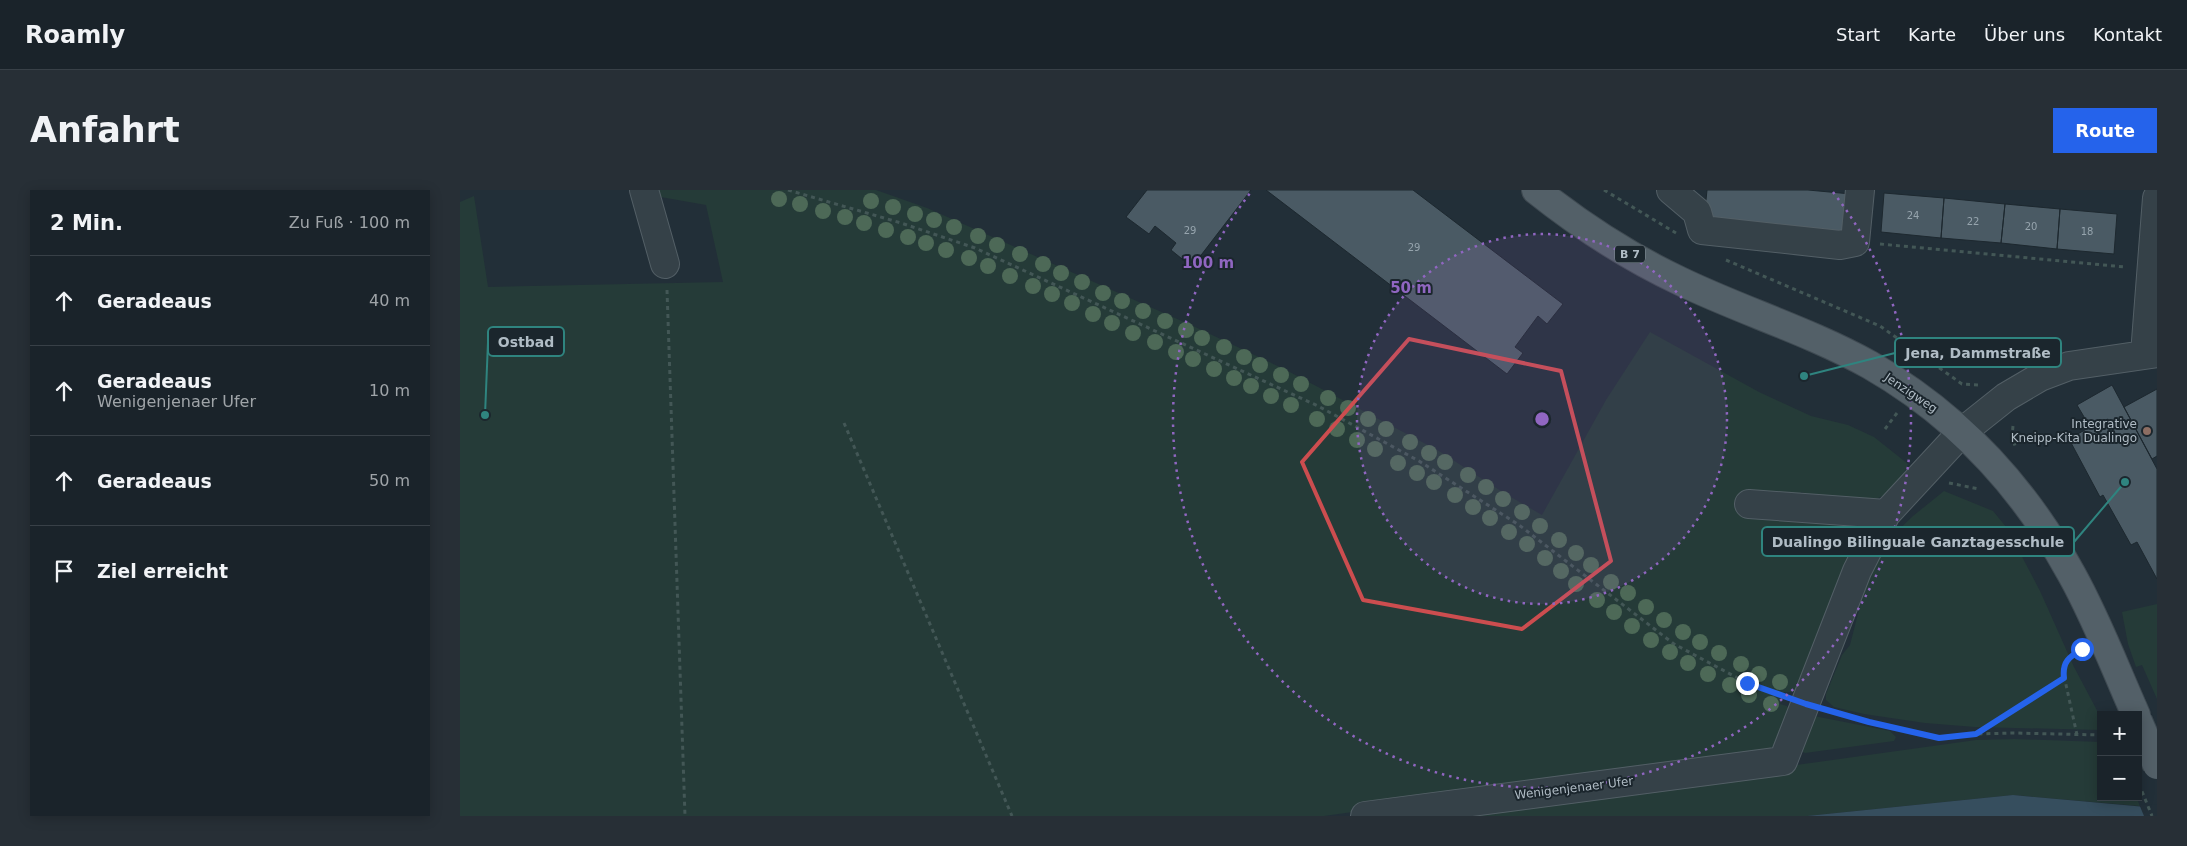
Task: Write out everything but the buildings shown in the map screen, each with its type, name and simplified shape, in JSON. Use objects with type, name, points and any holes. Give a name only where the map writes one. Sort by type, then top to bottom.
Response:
[{"type":"main road","name":"Jenzigweg","points":[[1536,190],[1555,206],[1620,248],[1679,281],[1830,346],[1868,365],[1913,392],[1962,432],[1996,465],[2036,516],[2072,575],[2097,654],[2133,711]]},
{"type":"main road","points":[[2142,730],[2157,765]]},
{"type":"street","points":[[644,190],[665,264]]},
{"type":"street","points":[[1671,190],[1697,212],[1702,230],[1840,245],[1855,242],[1860,190]]},
{"type":"street","points":[[1806,704],[1857,571],[1886,514],[1962,432],[1996,404],[2040,377],[2069,366],[2151,354],[2151,270],[2157,198]]},
{"type":"street","points":[[1749,504],[1886,514]]},
{"type":"street","name":"Wenigenjenaer Ufer","points":[[1365,816],[1783,761],[1806,704]]},
{"type":"path","points":[[788,190],[902,223],[975,248],[1318,406],[1419,461],[1519,525],[1674,644],[1747,683],[1806,704],[1869,722],[1939,738],[1976,734],[2097,735]]},
{"type":"path","points":[[1604,190],[1681,236]]},
{"type":"path","points":[[1855,242],[2151,270]]},
{"type":"path","points":[[1723,258],[1740,268],[1880,326],[1962,384],[1980,385],[1996,404]]},
{"type":"path","points":[[665,264],[685,816]]},
{"type":"path","points":[[844,424],[1012,816]]},
{"type":"path","points":[[1945,483],[1979,489],[1985,495]]},
{"type":"path","points":[[2078,641],[2082,649],[2097,654]]},
{"type":"path","points":[[2077,735],[2064,678],[2064,664],[2068,658],[2082,649]]},
{"type":"path","points":[[1976,734],[2064,678]]},
{"type":"path","points":[[2142,792],[2152,816]]},
{"type":"highlighted area","points":[[1409,339],[1561,371],[1611,561],[1522,629],[1363,600],[1302,462]]},
{"type":"green space","points":[[653,190],[876,190],[927,208],[1193,326],[1284,369],[1439,451],[1542,515],[1606,400],[1650,332],[1759,392],[1811,416],[1848,425],[1874,437],[1908,464],[1896,490],[1878,498],[1850,502],[1826,499],[1801,492],[1797,521],[1839,518],[1865,527],[1800,692],[1784,692],[1780,704],[1787,706],[1791,711],[1781,739],[1770,749],[1539,786],[1324,816],[460,816],[460,202],[474,196],[488,287],[723,282],[706,205],[655,196]]},
{"type":"green space","points":[[1944,491],[1993,511],[2007,528],[2040,591],[2074,667],[2097,711],[2097,730],[1975,727],[1925,723],[1864,714],[1834,707],[1826,700],[1826,694],[1842,655],[1850,645],[1861,602],[1874,566],[1889,539],[1913,516]]},
{"type":"green space","points":[[2157,604],[2157,699],[2142,665],[2136,667],[2128,644],[2122,612]]},
{"type":"green space","points":[[1814,716],[1890,731],[1896,737],[1894,741],[1805,753],[1801,751]]},
{"type":"green space","points":[[2014,739],[2097,742],[2097,801],[2138,801],[2140,806],[2013,795],[1807,816],[1411,816],[1703,778],[1976,740]]},
{"type":"water","points":[[2013,795],[2157,808],[2157,816],[1807,816]]},
{"type":"pier","points":[[2139,804],[2157,805],[2157,816],[2144,816]]},
{"type":"place","name":"Jena, Dammstraße","points":[[1804,376]]},
{"type":"place","name":"Ostbad","points":[[485,415]]},
{"type":"place","name":"Integrative Kneipp-Kita Dualingo","points":[[2147,431]]},
{"type":"place","name":"Dualingo Bilinguale Ganztagesschule","points":[[2125,482]]},
{"type":"route","points":[[1747,683],[1806,704],[1869,722],[1939,738],[1976,734],[2064,678],[2064,664],[2068,658],[2082,649]]}]
